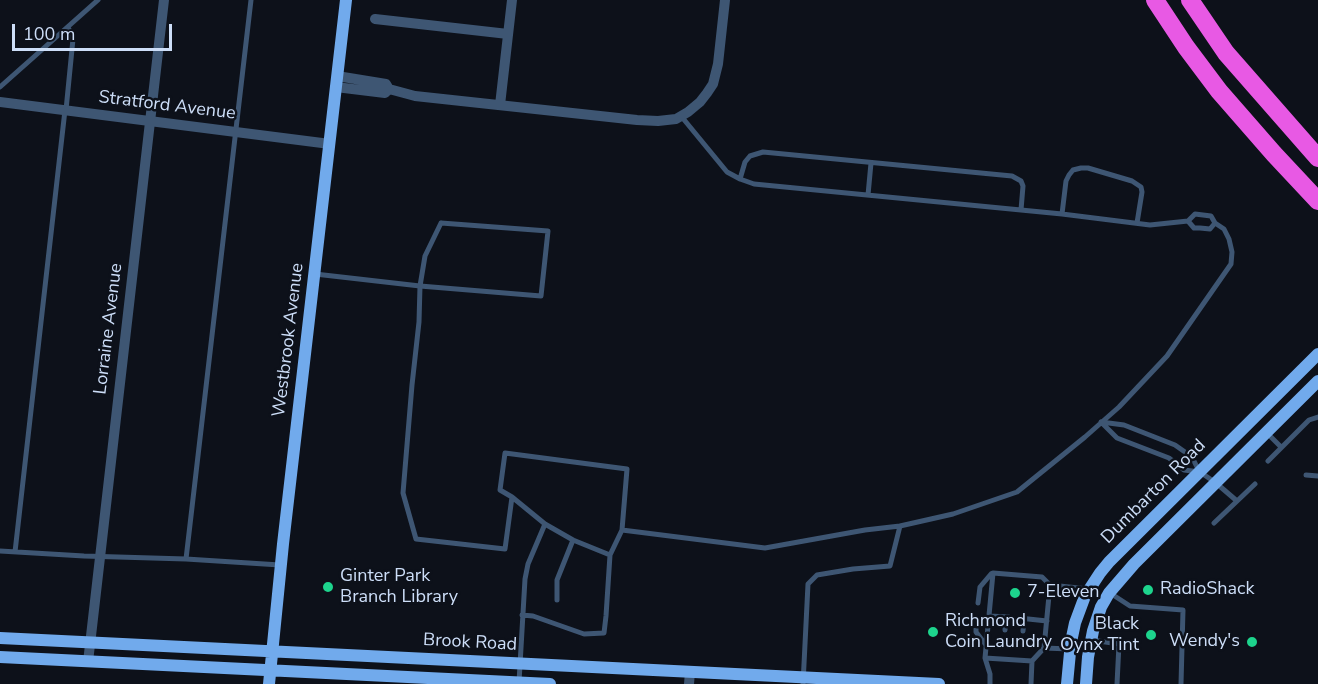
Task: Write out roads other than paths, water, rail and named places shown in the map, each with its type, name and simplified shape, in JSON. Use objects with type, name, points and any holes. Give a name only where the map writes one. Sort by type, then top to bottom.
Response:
[{"type":"highway","points":[[1155,0],[1219,91],[1318,201]]},
{"type":"highway","points":[[1190,0],[1226,53],[1318,158]]},
{"type":"main road","name":"Westbrook Avenue","points":[[269,684],[346,0]]},
{"type":"main road","name":"Dumbarton Road","points":[[1066,684],[1075,623],[1089,589],[1109,562],[1318,354]]},
{"type":"main road","name":"Dumbarton Road","points":[[1086,684],[1090,640],[1096,619],[1109,593],[1134,564],[1318,381]]},
{"type":"main road","name":"Brook Road","points":[[0,638],[520,663],[690,678],[939,684]]},
{"type":"main road","name":"Brook Road","points":[[0,657],[550,684]]},
{"type":"street","name":"Lorraine Avenue","points":[[88,662],[164,0]]},
{"type":"street","points":[[500,105],[512,0]]},
{"type":"street","points":[[337,82],[381,82],[389,89],[415,96],[637,120],[675,119],[704,98],[714,80],[720,54],[725,0]]},
{"type":"street","points":[[375,20],[508,34]]},
{"type":"street","name":"Stratford Avenue","points":[[0,102],[330,144]]},
{"type":"lane","points":[[0,87],[98,0]]},
{"type":"lane","points":[[186,559],[250,0]]},
{"type":"lane","points":[[15,552],[66,110],[73,39],[68,27]]},
{"type":"lane","points":[[622,530],[765,548],[900,526],[953,514],[1017,492],[1119,407],[1167,356],[1232,264],[1229,239],[1224,229],[1215,223],[1211,216],[1195,214],[1188,221],[1150,225],[1062,214],[763,185],[740,179],[720,166],[681,116]]},
{"type":"lane","points":[[740,179],[745,162],[750,156],[763,152],[1012,176],[1021,181],[1023,186],[1021,210]]},
{"type":"lane","points":[[868,195],[872,163]]},
{"type":"lane","points":[[1062,214],[1069,174],[1073,170],[1088,168],[1132,181],[1141,187],[1137,223]]},
{"type":"lane","points":[[1188,221],[1194,228],[1210,229],[1215,223]]},
{"type":"lane","points":[[315,274],[420,286],[541,296],[548,231],[441,223],[425,256],[420,286],[419,322],[403,493],[416,539],[505,549],[512,497]]},
{"type":"lane","points":[[1268,461],[1309,420],[1318,417]]},
{"type":"lane","points":[[1101,422],[1124,425],[1175,445],[1192,457],[1200,472]]},
{"type":"lane","points":[[1101,422],[1117,438],[1169,458],[1184,470],[1200,472],[1237,501]]},
{"type":"lane","points":[[1267,433],[1281,447]]},
{"type":"lane","points":[[522,615],[533,616],[584,634],[604,633],[610,555],[622,530],[627,469],[505,453],[500,490],[545,524],[573,540],[610,555]]},
{"type":"lane","points":[[1306,475],[1318,476]]},
{"type":"lane","points":[[1214,523],[1254,484]]},
{"type":"lane","points":[[519,682],[525,579],[528,564],[545,524]]},
{"type":"lane","points":[[803,681],[808,584],[817,575],[890,566],[900,526]]},
{"type":"lane","points":[[557,600],[557,580],[573,540]]},
{"type":"lane","points":[[0,551],[281,565]]},
{"type":"lane","points":[[993,573],[1042,577],[1050,585],[1089,589]]},
{"type":"lane","points":[[978,603],[980,587],[993,573]]},
{"type":"lane","points":[[990,684],[990,674],[985,658],[993,573]]},
{"type":"lane","points":[[1031,684],[1032,661],[1044,648],[1050,585]]},
{"type":"lane","points":[[1109,593],[1130,606],[1183,610],[1181,684]]},
{"type":"lane","points":[[989,616],[1007,617],[1005,630]]},
{"type":"lane","points":[[1023,631],[1022,618],[1047,621]]},
{"type":"lane","points":[[976,624],[976,632],[986,646]]},
{"type":"lane","points":[[1090,640],[1119,644],[1117,684]]},
{"type":"lane","points":[[1044,648],[1070,649]]},
{"type":"lane","points":[[1001,659],[1002,651]]},
{"type":"lane","points":[[1020,660],[1021,652]]},
{"type":"lane","points":[[985,658],[1032,661]]},
{"type":"place","name":"Ginter Park Branch Library","points":[[328,587]]},
{"type":"place","name":"RadioShack","points":[[1148,590]]},
{"type":"place","name":"7-Eleven","points":[[1015,593]]},
{"type":"place","name":"Richmond Coin Laundry","points":[[933,632]]},
{"type":"place","name":"Black Oynx Tint","points":[[1151,635]]},
{"type":"place","name":"Wendy's","points":[[1252,642]]}]
